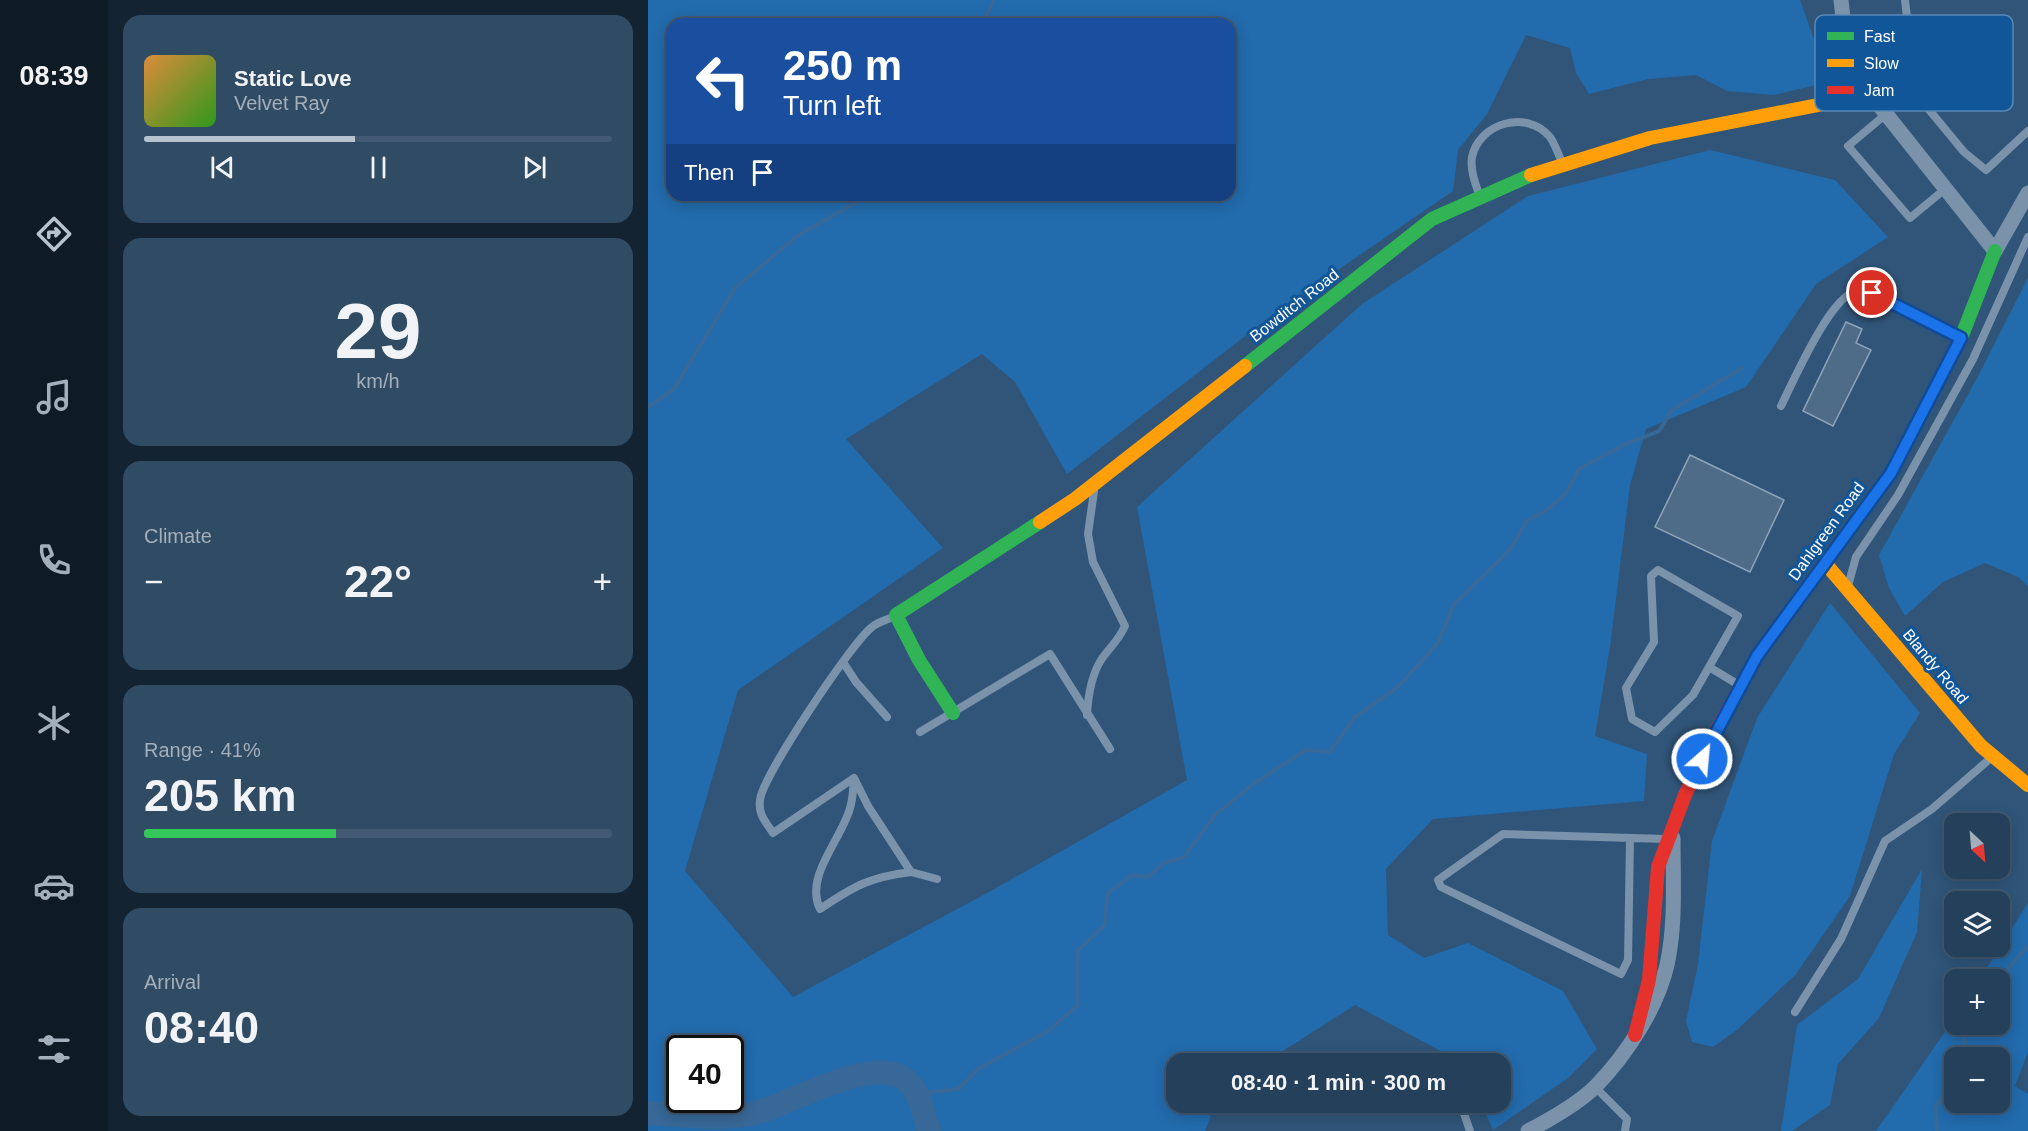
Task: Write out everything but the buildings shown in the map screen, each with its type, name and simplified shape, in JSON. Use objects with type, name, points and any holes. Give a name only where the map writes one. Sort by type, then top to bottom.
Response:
[{"type":"street","points":[[1841,0],[1843,15]]},
{"type":"street","name":"Bowditch Road","points":[[896,615],[1095,483],[1432,219],[1479,196],[1563,164],[1650,138],[1815,106]]},
{"type":"street","points":[[1882,111],[1995,251]]},
{"type":"street","name":"Dahlgreen Road","points":[[1635,1035],[1649,980],[1658,867],[1673,824],[1711,740],[1757,656],[1891,473],[1961,338],[1995,251],[2028,193]]},
{"type":"street","name":"Blandy Road","points":[[1825,563],[1981,746],[2028,785]]},
{"type":"street","points":[[896,615],[919,660],[953,713]]},
{"type":"street","name":"Dahlgreen Road","points":[[1528,1131],[1553,1125],[1595,1087],[1635,1035],[1659,993],[1667,964],[1673,904],[1673,824]]},
{"type":"lane","points":[[1905,0],[1907,15]]},
{"type":"lane","points":[[1930,111],[1964,152],[1986,170],[2028,131]]},
{"type":"lane","points":[[1885,115],[1848,146],[1910,218],[1945,189]]},
{"type":"lane","points":[[1479,196],[1473,179],[1472,158],[1481,139],[1497,127],[1515,121],[1534,124],[1550,137],[1563,164]]},
{"type":"lane","points":[[1847,587],[1856,557],[1898,495],[1973,359],[2028,237]]},
{"type":"lane","points":[[1781,406],[1829,314],[1846,296],[1856,291],[1872,293],[1961,338]]},
{"type":"lane","points":[[1087,715],[1089,692],[1100,662],[1120,638],[1125,626],[1093,562],[1088,534],[1095,483]]},
{"type":"lane","points":[[1658,570],[1738,616],[1709,667],[1694,695],[1655,732],[1632,719],[1626,688],[1654,642],[1651,576],[1658,570]]},
{"type":"lane","points":[[854,778],[773,833],[759,812],[760,796],[794,735],[843,662],[872,627],[896,615]]},
{"type":"lane","points":[[920,732],[1050,654],[1110,750]]},
{"type":"lane","points":[[843,662],[855,682],[887,717]]},
{"type":"lane","points":[[1709,667],[1741,686]]},
{"type":"lane","points":[[1795,1012],[1842,939],[1885,842],[1932,809],[1993,756]]},
{"type":"lane","points":[[854,778],[850,809],[820,873],[816,902],[820,909],[850,888],[879,876],[911,872],[937,879]]},
{"type":"lane","points":[[854,778],[868,806],[911,872]]},
{"type":"lane","points":[[1630,839],[1628,960],[1621,974],[1441,887],[1438,880],[1503,834],[1668,839]]},
{"type":"lane","points":[[1595,1087],[1627,1119],[1625,1131]]},
{"type":"lane","points":[[1464,1113],[1470,1131]]},
{"type":"shaded area","points":[[648,0],[1800,0],[1815,42],[1815,85],[1774,95],[1727,91],[1696,75],[1648,79],[1589,94],[1576,73],[1570,48],[1526,35],[1487,114],[1458,150],[1453,191],[1275,313],[1067,474],[1015,382],[982,354],[846,439],[943,548],[738,690],[685,871],[793,997],[989,892],[1187,780],[1137,507],[1362,304],[1528,196],[1710,150],[1835,180],[1888,237],[1816,284],[1746,387],[1646,429],[1630,485],[1610,647],[1595,736],[1647,754],[1644,801],[1433,819],[1386,869],[1388,935],[1424,958],[1468,943],[1563,991],[1597,1049],[1568,1078],[1493,1130],[1485,1113],[1511,1113],[1511,1053],[1444,1053],[1355,1005],[1280,1053],[1166,1053],[1166,1113],[1212,1113],[1205,1131],[648,1131]]},
{"type":"shaded area","points":[[2028,278],[2028,586],[2018,577],[1985,563],[1943,582],[1905,616],[1889,588],[1879,555],[1976,380]]},
{"type":"shaded area","points":[[1830,603],[1920,713],[1894,754],[1850,896],[1796,974],[1737,1030],[1713,1047],[1692,1042],[1686,1021],[1698,964],[1712,841],[1757,718]]},
{"type":"shaded area","points":[[1922,869],[1917,932],[1879,1018],[1838,1064],[1830,1105],[1792,1131],[1781,1131],[1797,1025],[1858,979]]},
{"type":"shaded area","points":[[2028,903],[2028,1052],[2015,1086],[2028,1094],[2028,1131],[1876,1131],[1944,1033],[2010,1035],[2010,969],[1986,969],[1994,957],[2010,957],[2010,932]]},
{"type":"waterway","points":[[985,18],[994,0]]},
{"type":"waterway","points":[[648,407],[674,389],[735,288],[797,236],[858,201]]},
{"type":"waterway","points":[[917,1094],[958,1089],[978,1069],[1048,1031],[1077,1006],[1078,950],[1105,925],[1107,894],[1132,875],[1148,877],[1163,863],[1184,857],[1215,815],[1253,784],[1306,750],[1330,752],[1355,717],[1397,688],[1438,643],[1454,604],[1509,551],[1527,521],[1548,509],[1566,493],[1579,469],[1624,445],[1659,431],[1672,410],[1742,368]]},
{"type":"waterway","points":[[2007,969],[2028,946]]},
{"type":"waterway","points":[[1964,1035],[1966,1047]]},
{"type":"waterway","points":[[648,1113],[703,1117],[744,1115],[773,1107],[835,1082],[879,1072],[896,1075],[910,1084],[920,1100],[929,1131]]},
{"type":"waterway","points":[[1937,1131],[1936,1106],[1944,1094]]},
{"type":"traffic: fast","points":[[1245,366],[1432,219],[1531,175]]},
{"type":"traffic: fast","points":[[1787,615],[1891,473],[1961,338],[1995,251]]},
{"type":"traffic: fast","points":[[953,713],[919,660],[896,615],[1040,522]]},
{"type":"traffic: slow","points":[[1531,175],[1650,138],[1815,106]]},
{"type":"traffic: slow","points":[[1040,522],[1075,499],[1245,366]]},
{"type":"traffic: slow","points":[[1825,563],[1981,746],[2028,785]]},
{"type":"traffic: jam","points":[[1635,1035],[1649,980],[1658,867],[1685,795],[1711,740],[1757,656],[1787,615]]},
{"type":"route","points":[[1702,759],[1757,656],[1891,473],[1961,338],[1872,293]]}]
